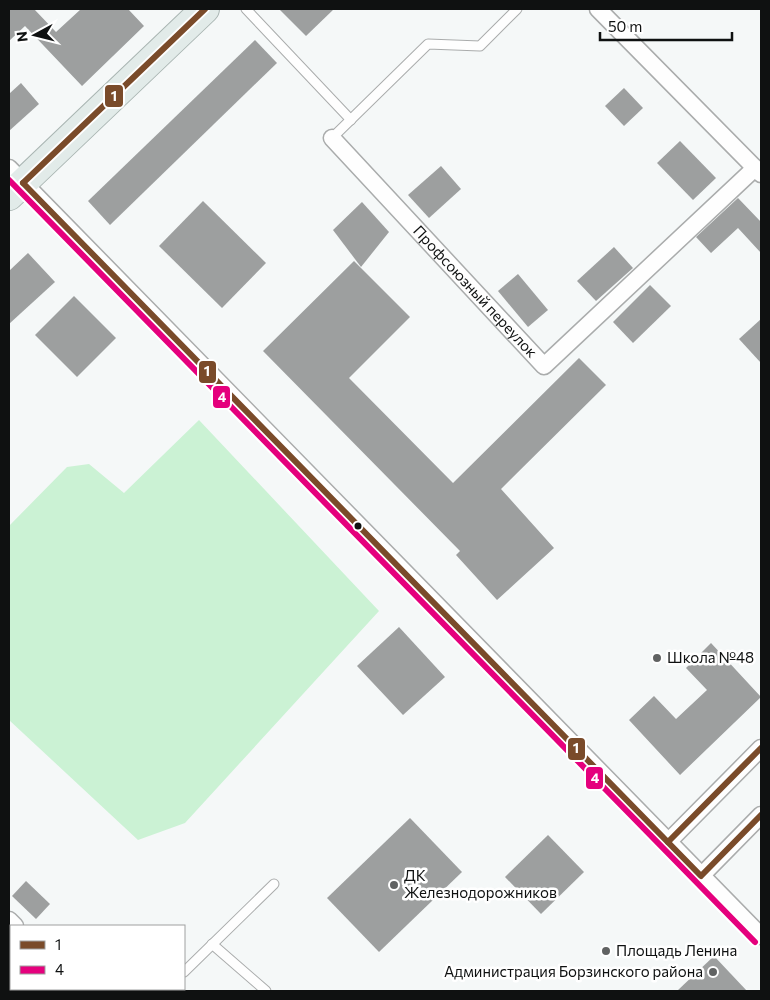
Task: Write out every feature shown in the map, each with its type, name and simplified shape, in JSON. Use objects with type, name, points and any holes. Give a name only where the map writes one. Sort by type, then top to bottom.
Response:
[{"type":"highway","points":[[14,182],[205,9]]},
{"type":"street","points":[[598,9],[758,171]]},
{"type":"street","name":"Профсоюзный переулок","points":[[332,138],[544,366],[758,171]]},
{"type":"street","points":[[14,182],[761,936]]},
{"type":"street","points":[[668,842],[761,748]]},
{"type":"street","points":[[701,876],[761,815]]},
{"type":"lane","points":[[246,9],[350,120]]},
{"type":"lane","points":[[332,138],[428,44],[480,46],[517,9]]},
{"type":"lane","points":[[185,971],[274,884]]},
{"type":"lane","points":[[212,944],[266,991]]},
{"type":"green space","points":[[199,420],[379,611],[185,823],[138,840],[9,720],[9,526],[67,467],[89,464],[124,493]]},
{"type":"building","points":[[9,9],[34,9],[56,32],[81,9],[128,9],[144,26],[82,86],[25,26],[9,41]]},
{"type":"building","points":[[279,9],[334,9],[306,36]]},
{"type":"building","points":[[255,40],[277,63],[110,225],[88,201]]},
{"type":"building","points":[[21,83],[39,104],[9,131],[9,94]]},
{"type":"building","points":[[624,88],[643,108],[624,126],[605,106]]},
{"type":"building","points":[[680,141],[716,178],[693,200],[657,163]]},
{"type":"building","points":[[441,166],[461,189],[429,218],[408,195]]},
{"type":"building","points":[[738,198],[761,222],[761,253],[738,228],[711,253],[696,237]]},
{"type":"building","points":[[203,201],[266,263],[222,308],[159,246]]},
{"type":"building","points":[[362,202],[389,232],[361,267],[333,230]]},
{"type":"building","points":[[614,247],[633,268],[596,301],[577,281]]},
{"type":"building","points":[[28,253],[55,282],[9,324],[9,271]]},
{"type":"building","points":[[354,261],[410,317],[349,378],[453,483],[579,358],[606,385],[501,489],[554,548],[497,600],[456,555],[460,551],[263,351]]},
{"type":"building","points":[[518,274],[548,310],[528,327],[498,291]]},
{"type":"building","points":[[650,285],[671,306],[633,343],[613,322]]},
{"type":"building","points":[[74,296],[116,338],[77,377],[35,335]]},
{"type":"building","points":[[761,319],[761,363],[739,339]]},
{"type":"building","points":[[399,627],[445,677],[403,715],[357,666]]},
{"type":"building","points":[[711,643],[761,697],[680,775],[629,720],[654,696],[676,719],[707,690],[686,668]]},
{"type":"building","name":"ДК Железнодорожников","points":[[410,818],[462,872],[379,952],[327,898]]},
{"type":"building","points":[[548,835],[584,872],[541,914],[505,877]]},
{"type":"building","points":[[26,881],[50,904],[36,919],[12,896]]},
{"type":"building","name":"Администрация Борзинского района","points":[[714,956],[747,991],[677,991]]},
{"type":"transit line","name":"1","points":[[23,183],[205,9]]},
{"type":"transit line","name":"4","points":[[9,180],[755,942]]},
{"type":"transit line","name":"1","points":[[23,183],[701,876],[761,815]]},
{"type":"transit line","name":"1","points":[[668,842],[761,748]]},
{"type":"place","name":"Школа №48","points":[[657,658]]},
{"type":"place","name":"ДК Железнодорожников","points":[[394,885]]},
{"type":"place","name":"Площадь Ленина","points":[[606,951]]},
{"type":"place","name":"Администрация Борзинского района","points":[[713,972]]}]
